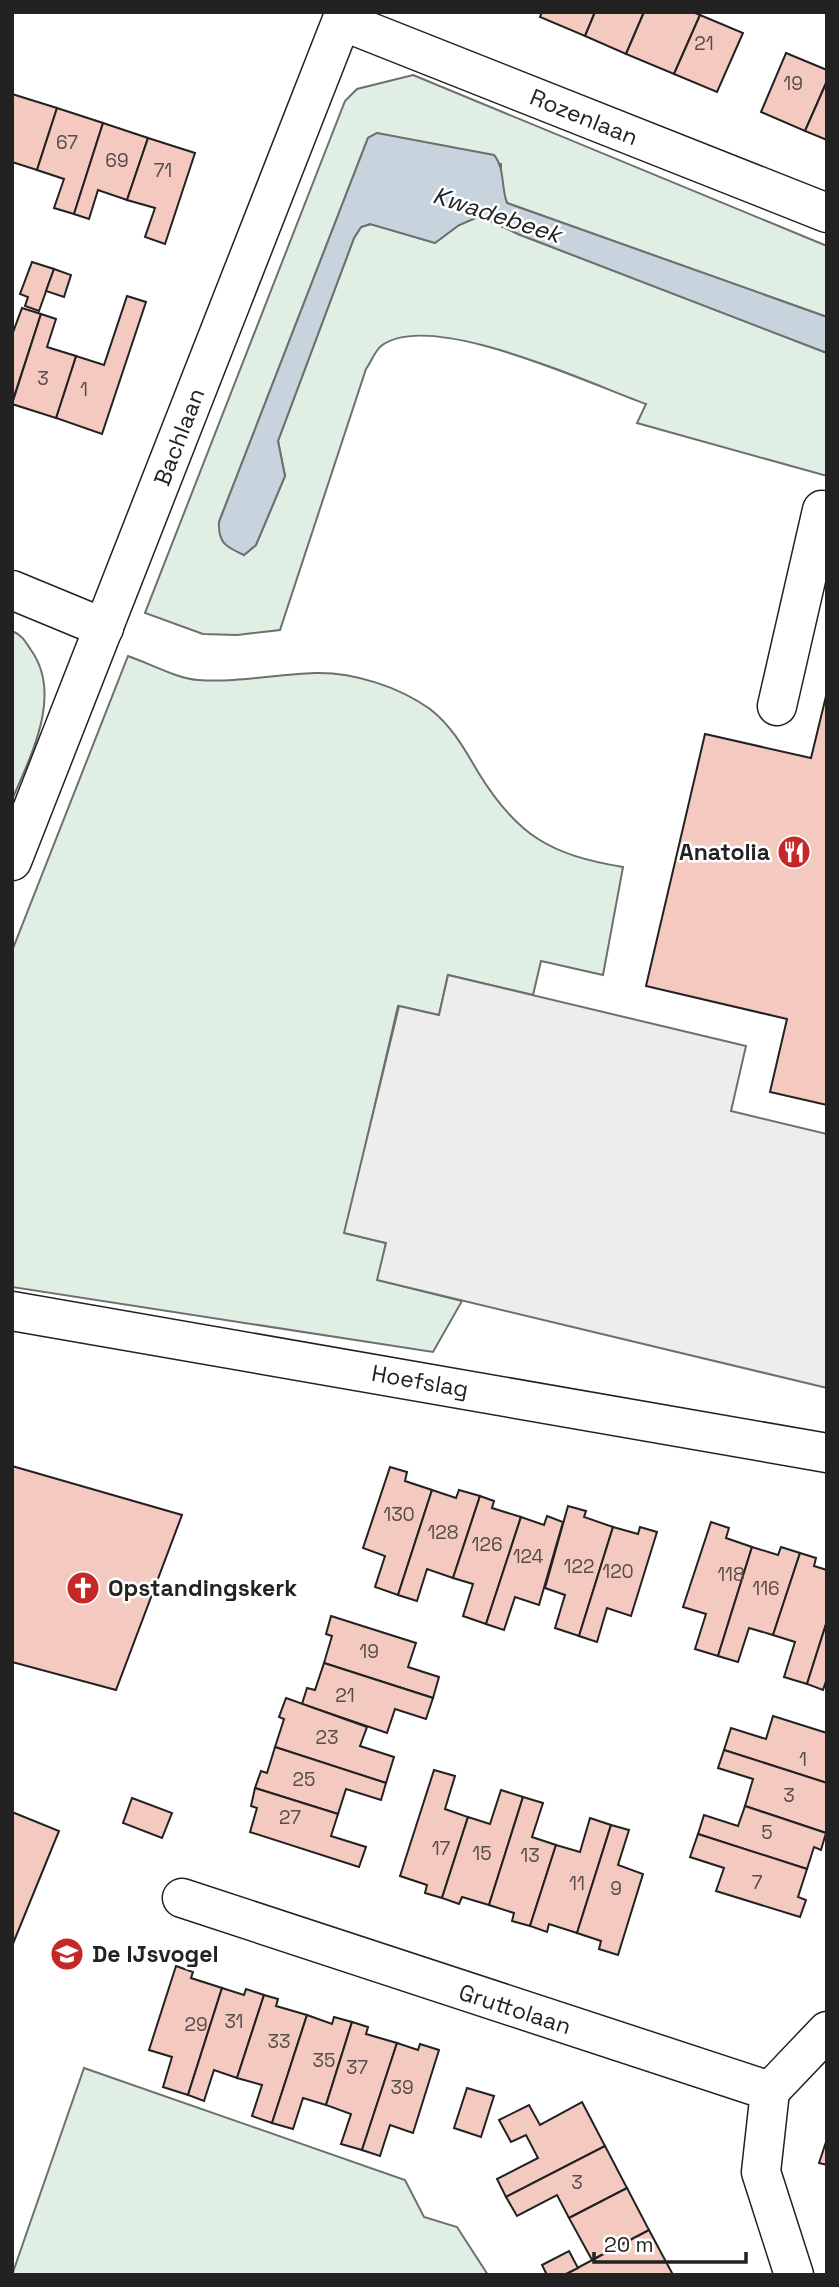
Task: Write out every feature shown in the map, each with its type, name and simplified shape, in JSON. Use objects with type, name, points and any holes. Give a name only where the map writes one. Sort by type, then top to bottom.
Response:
[{"type":"street","name":"Rozenlaan","points":[[343,16],[827,213]]},
{"type":"street","name":"Bachlaan","points":[[12,861],[343,16]]},
{"type":"street","points":[[777,706],[822,510],[827,511]]},
{"type":"street","points":[[12,590],[104,628]]},
{"type":"street","name":"Hoefslag","points":[[12,1311],[827,1453]]},
{"type":"street","name":"Gruttolaan","points":[[182,1898],[770,2091]]},
{"type":"street","points":[[794,2275],[761,2172],[770,2091],[827,2031]]},
{"type":"green space","points":[[413,75],[827,246],[827,317],[507,203],[501,186],[501,164],[377,133],[368,138],[219,522],[244,555],[256,545],[285,476],[278,441],[354,238],[361,227],[371,224],[435,243],[459,225],[480,216],[518,234],[827,353],[827,476],[637,423],[646,404],[512,354],[435,336],[404,337],[381,346],[366,369],[280,630],[237,635],[203,634],[145,613],[345,101],[357,89]]},
{"type":"green space","points":[[12,631],[21,636],[40,668],[44,705],[35,745],[12,800]]},
{"type":"green space","points":[[128,656],[171,673],[198,680],[330,673],[376,682],[418,701],[445,723],[492,794],[522,827],[538,839],[575,856],[623,867],[603,975],[541,961],[533,995],[448,975],[439,1015],[398,1006],[345,1233],[386,1243],[378,1280],[462,1301],[433,1352],[12,1287],[12,951]]},
{"type":"green space","points":[[84,2068],[405,2180],[424,2217],[457,2227],[488,2275],[12,2275]]},
{"type":"shaded area","points":[[448,975],[746,1046],[731,1111],[827,1134],[827,1388],[377,1280],[386,1243],[344,1233],[399,1006],[439,1015]]},
{"type":"water","name":"Kwadebeek","points":[[377,133],[494,155],[500,166],[507,203],[827,317],[827,353],[518,234],[480,216],[459,225],[435,243],[370,224],[361,227],[354,238],[278,441],[285,476],[256,545],[244,555],[224,543],[219,522],[368,138]]},
{"type":"building","points":[[542,12],[595,12],[585,36],[540,17]]},
{"type":"building","points":[[595,12],[644,12],[626,54],[585,36]]},
{"type":"building","points":[[644,12],[693,12],[700,15],[674,74],[626,54]]},
{"type":"building","points":[[700,15],[743,33],[717,92],[674,74]]},
{"type":"building","points":[[786,53],[827,70],[827,81],[805,131],[761,112]]},
{"type":"building","points":[[827,81],[827,140],[805,131]]},
{"type":"building","points":[[12,94],[57,108],[37,170],[12,162]]},
{"type":"building","points":[[57,108],[103,123],[74,214],[54,208],[64,179],[37,170]]},
{"type":"building","points":[[103,123],[148,138],[127,200],[98,190],[89,219],[74,214]]},
{"type":"building","points":[[148,138],[195,153],[165,244],[145,237],[155,208],[127,200]]},
{"type":"building","points":[[32,262],[54,269],[39,311],[25,306],[28,297],[20,294]]},
{"type":"building","points":[[54,269],[71,275],[64,297],[46,291]]},
{"type":"building","points":[[127,296],[146,302],[102,434],[56,418],[76,356],[104,365]]},
{"type":"building","points":[[22,308],[41,314],[12,403],[12,335]]},
{"type":"building","points":[[41,314],[56,319],[47,347],[76,356],[56,418],[12,404]]},
{"type":"building","points":[[827,692],[827,1105],[770,1092],[787,1019],[646,986],[705,734],[811,758]]},
{"type":"building","name":"Opstandingskerk","points":[[12,1466],[182,1515],[116,1690],[12,1662]]},
{"type":"building","points":[[390,1467],[407,1472],[405,1481],[432,1490],[398,1595],[375,1587],[385,1556],[363,1548]]},
{"type":"building","points":[[432,1490],[456,1498],[459,1490],[480,1496],[453,1578],[427,1569],[417,1601],[398,1595]]},
{"type":"building","points":[[480,1496],[494,1501],[492,1508],[521,1517],[486,1624],[463,1616],[473,1584],[453,1578]]},
{"type":"building","points":[[568,1506],[586,1511],[584,1517],[613,1527],[579,1636],[555,1628],[565,1595],[545,1588]]},
{"type":"building","points":[[547,1516],[563,1522],[539,1605],[515,1597],[504,1630],[486,1624],[521,1517],[544,1525]]},
{"type":"building","points":[[711,1522],[729,1528],[726,1538],[752,1547],[718,1656],[695,1649],[706,1614],[683,1607]]},
{"type":"building","points":[[613,1527],[638,1534],[640,1527],[657,1532],[631,1616],[607,1608],[597,1642],[579,1636]]},
{"type":"building","points":[[752,1547],[778,1555],[781,1547],[800,1553],[773,1635],[749,1628],[738,1662],[718,1656]]},
{"type":"building","points":[[800,1553],[816,1558],[814,1566],[827,1570],[827,1621],[807,1684],[784,1677],[795,1642],[773,1635]]},
{"type":"building","points":[[331,1616],[416,1643],[408,1667],[439,1677],[433,1698],[324,1663],[332,1636],[326,1634]]},
{"type":"building","points":[[827,1621],[827,1678],[823,1690],[807,1684]]},
{"type":"building","points":[[324,1663],[433,1698],[426,1719],[395,1709],[387,1733],[302,1704],[307,1688],[315,1690]]},
{"type":"building","points":[[286,1698],[367,1727],[360,1746],[394,1757],[386,1783],[275,1747],[284,1719],[279,1717]]},
{"type":"building","points":[[773,1716],[827,1733],[827,1783],[724,1750],[731,1728],[766,1739]]},
{"type":"building","points":[[275,1747],[386,1783],[381,1800],[346,1789],[338,1814],[255,1788],[261,1771],[267,1773]]},
{"type":"building","points":[[724,1750],[827,1783],[826,1833],[745,1806],[753,1779],[718,1768]]},
{"type":"building","points":[[434,1770],[455,1776],[445,1809],[468,1817],[442,1898],[425,1893],[427,1885],[400,1876]]},
{"type":"building","points":[[255,1788],[338,1814],[331,1836],[366,1847],[359,1867],[250,1832],[257,1808],[251,1806]]},
{"type":"building","points":[[501,1790],[523,1797],[489,1905],[462,1897],[459,1904],[442,1898],[468,1817],[490,1824]]},
{"type":"building","points":[[523,1797],[543,1803],[532,1837],[556,1845],[530,1926],[512,1921],[514,1913],[489,1905]]},
{"type":"building","points":[[132,1798],[172,1813],[162,1838],[123,1823]]},
{"type":"building","points":[[745,1806],[826,1833],[821,1850],[814,1847],[807,1869],[698,1834],[704,1815],[738,1826]]},
{"type":"building","points":[[12,1812],[59,1831],[12,1946]]},
{"type":"building","points":[[590,1818],[611,1825],[577,1933],[549,1924],[547,1932],[530,1926],[556,1845],[580,1852]]},
{"type":"building","points":[[611,1825],[629,1830],[618,1865],[643,1874],[618,1955],[599,1949],[601,1941],[577,1933]]},
{"type":"building","points":[[698,1834],[807,1869],[798,1897],[806,1900],[800,1917],[716,1891],[724,1868],[690,1857]]},
{"type":"building","points":[[176,1966],[193,1972],[191,1978],[222,1988],[188,2095],[163,2087],[172,2057],[149,2050]]},
{"type":"building","points":[[222,1988],[244,1995],[246,1989],[264,1995],[237,2078],[214,2070],[204,2101],[188,2095]]},
{"type":"building","points":[[264,1995],[278,1999],[276,2006],[307,2015],[272,2123],[252,2116],[262,2085],[237,2078]]},
{"type":"building","points":[[307,2015],[332,2024],[334,2017],[352,2022],[326,2105],[303,2098],[293,2129],[272,2123]]},
{"type":"building","points":[[352,2022],[368,2027],[366,2034],[397,2043],[362,2150],[341,2144],[351,2114],[326,2105]]},
{"type":"building","points":[[397,2043],[418,2050],[420,2044],[439,2050],[413,2133],[390,2125],[380,2156],[362,2150]]},
{"type":"building","points":[[467,2088],[494,2096],[481,2137],[454,2128]]},
{"type":"building","points":[[582,2102],[605,2146],[506,2197],[497,2179],[538,2158],[526,2135],[511,2142],[499,2120],[529,2105],[540,2125]]},
{"type":"building","points":[[827,2139],[827,2165],[819,2163]]},
{"type":"building","points":[[605,2146],[627,2188],[569,2218],[557,2195],[517,2216],[506,2197]]},
{"type":"building","points":[[627,2188],[649,2230],[592,2260],[569,2218]]},
{"type":"building","points":[[649,2230],[672,2273],[669,2275],[564,2275]]},
{"type":"building","points":[[569,2251],[578,2268],[564,2275],[547,2275],[542,2265]]},
{"type":"place","name":"Anatolia","points":[[794,852]]},
{"type":"place","name":"Opstandingskerk","points":[[83,1588]]},
{"type":"place","name":"De IJsvogel","points":[[67,1954]]}]
